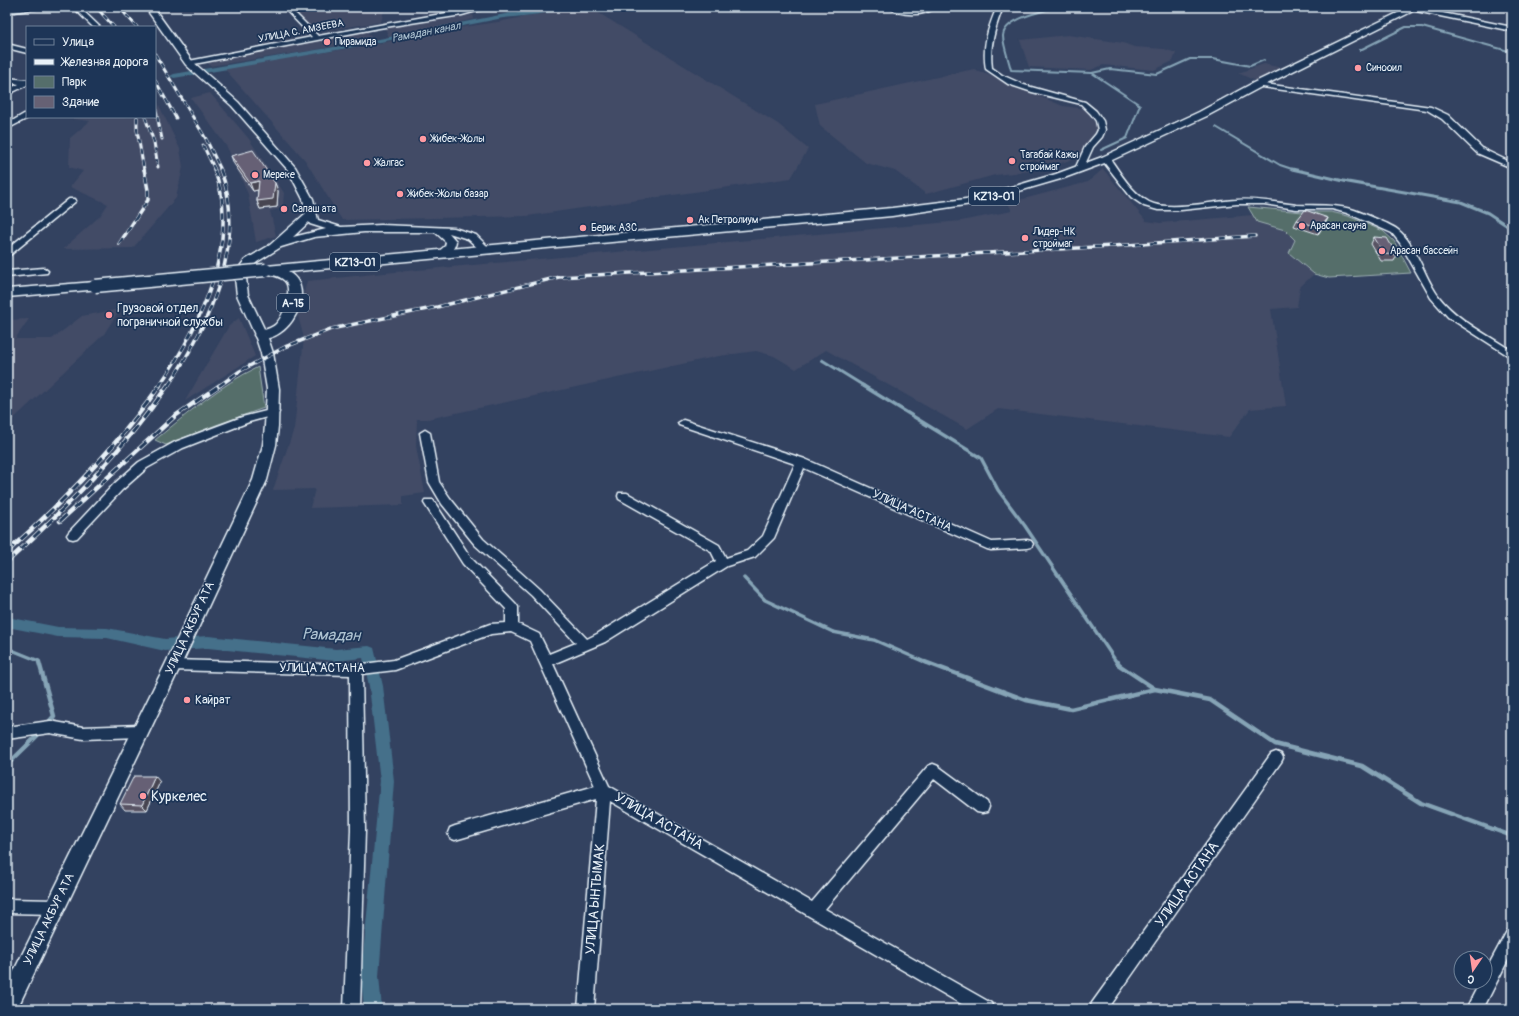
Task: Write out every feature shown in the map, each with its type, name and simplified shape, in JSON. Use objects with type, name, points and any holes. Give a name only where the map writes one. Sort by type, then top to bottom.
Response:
[{"type":"highway","name":"KZ13-01","points":[[7,293],[487,251],[784,223],[935,207],[974,201],[1008,192],[1106,159],[1203,114],[1257,85],[1415,8]]},
{"type":"highway","name":"A-15","points":[[261,335],[281,328],[290,315],[293,304],[294,289],[292,282],[283,274],[267,270]]},
{"type":"main road","points":[[149,7],[160,24],[195,68],[235,104],[292,169],[308,199],[314,222],[339,230]]},
{"type":"main road","points":[[275,246],[311,214]]},
{"type":"main road","points":[[275,246],[312,235],[339,230],[389,228],[439,230],[467,234],[480,243],[487,251]]},
{"type":"main road","points":[[439,230],[451,241],[450,247],[441,254]]},
{"type":"main road","name":"УЛИЦА АКБУР АТА","points":[[7,1007],[173,665],[260,480],[268,455],[274,412],[268,356],[261,335],[241,290],[240,280],[244,270],[255,259],[275,246]]},
{"type":"street","points":[[7,11],[36,7]]},
{"type":"street","points":[[76,7],[96,26]]},
{"type":"street","points":[[286,7],[316,38]]},
{"type":"street","name":"УЛИЦА С. АМЗЕЕВА","points":[[195,68],[316,38],[462,13],[488,7]]},
{"type":"street","points":[[892,7],[903,13],[911,13],[934,7]]},
{"type":"street","points":[[1000,7],[987,42],[986,57],[989,69],[1001,78],[1029,89],[1083,103],[1089,107],[1098,119],[1102,128],[1100,134],[1088,149],[1079,169]]},
{"type":"street","points":[[1415,8],[1512,29]]},
{"type":"street","points":[[7,46],[26,50]]},
{"type":"street","points":[[7,80],[26,83]]},
{"type":"street","points":[[7,93],[26,83]]},
{"type":"street","points":[[1257,85],[1429,108],[1445,117],[1480,151],[1512,166]]},
{"type":"street","points":[[7,127],[26,117]]},
{"type":"street","points":[[1106,159],[1134,195],[1147,204],[1154,206],[1181,208],[1237,202],[1264,202],[1296,207],[1332,207],[1350,211],[1395,231],[1404,242],[1435,298],[1452,316],[1512,355]]},
{"type":"street","points":[[7,253],[72,201]]},
{"type":"street","points":[[7,274],[44,271]]},
{"type":"street","points":[[73,535],[118,487],[143,465],[179,445],[246,419],[274,412]]},
{"type":"street","name":"УЛИЦА АСТАНА","points":[[683,423],[801,462],[991,546],[1027,544]]},
{"type":"street","points":[[424,433],[434,482],[446,501],[479,542],[535,592],[585,645]]},
{"type":"street","points":[[546,661],[601,638],[723,563],[751,554],[768,538],[801,462]]},
{"type":"street","points":[[623,496],[716,548],[723,563]]},
{"type":"street","points":[[429,503],[467,561],[512,607],[512,627]]},
{"type":"street","name":"УЛИЦА АСТАНА","points":[[173,665],[356,670],[395,665],[490,629],[512,627],[535,638],[604,790],[985,1009]]},
{"type":"street","points":[[352,1009],[358,830],[356,670]]},
{"type":"street","points":[[7,733],[50,727],[83,732],[140,732]]},
{"type":"street","name":"УЛИЦА АСТАНА","points":[[1098,1009],[1276,758]]},
{"type":"street","points":[[815,910],[933,770],[982,807]]},
{"type":"street","points":[[455,833],[604,790]]},
{"type":"street","name":"УЛИЦА ЫНТЫМАК","points":[[586,1009],[604,790]]},
{"type":"street","points":[[7,906],[55,907]]},
{"type":"street","points":[[1474,1009],[1512,936]]},
{"type":"shaded area","points":[[291,7],[385,7],[381,22],[313,32]]},
{"type":"shaded area","points":[[573,7],[589,7],[778,124],[808,149],[791,178],[527,216],[342,220],[305,160],[224,68],[378,44],[429,32],[498,22]]},
{"type":"shaded area","points":[[473,15],[474,19],[389,37],[385,28]]},
{"type":"shaded area","points":[[367,31],[372,39],[309,51],[210,66],[207,62]]},
{"type":"shaded area","points":[[1068,35],[1123,43],[1134,47],[1164,49],[1176,53],[1173,61],[1154,70],[1103,65],[1091,70],[1029,67],[1020,40]]},
{"type":"shaded area","points":[[1264,64],[1282,68],[1256,81],[1238,73]]},
{"type":"shaded area","name":"Тагабай Кажы строймаг","points":[[974,69],[1063,106],[1086,109],[1098,128],[1078,157],[1048,168],[1033,159],[1027,162],[1031,171],[995,175],[926,194],[895,171],[866,163],[820,126],[815,104]]},
{"type":"shaded area","points":[[210,93],[249,139],[284,193],[283,205],[280,209],[270,211],[276,236],[256,242],[248,194],[227,147],[191,98]]},
{"type":"shaded area","points":[[156,99],[180,149],[183,167],[176,198],[133,248],[63,249],[100,216],[108,204],[70,187],[83,171],[69,167],[70,138],[90,121],[73,119],[156,118]]},
{"type":"shaded area","points":[[1103,169],[1146,221],[1160,223],[1253,215],[1257,222],[1285,230],[1295,240],[1289,253],[1314,274],[1300,287],[1297,307],[1271,309],[1286,406],[1250,409],[1229,437],[998,409],[967,429],[826,350],[796,369],[774,356],[756,351],[719,356],[428,419],[417,419],[416,446],[425,493],[403,496],[403,505],[310,508],[315,489],[273,490],[294,429],[304,338],[298,316],[307,281],[961,221],[1012,211],[1008,203],[1088,182]]},
{"type":"shaded area","points":[[120,309],[104,334],[7,425],[7,320],[29,319],[15,339],[52,339],[82,316]]},
{"type":"shaded area","points":[[239,318],[255,356],[185,401],[229,326]]},
{"type":"green space","name":"Арасан сауна","points":[[1248,207],[1303,212],[1331,212],[1348,216],[1383,231],[1394,241],[1411,273],[1329,278],[1314,274],[1289,253],[1295,240],[1285,230],[1257,222]]},
{"type":"green space","points":[[258,367],[264,408],[166,445],[155,440],[217,391]]},
{"type":"building","points":[[253,150],[275,183],[273,199],[257,201],[259,181],[250,183],[231,156]]},
{"type":"building","points":[[1305,210],[1328,218],[1320,228],[1297,220]]},
{"type":"building","points":[[1374,237],[1387,238],[1397,255],[1384,254]]},
{"type":"building","points":[[134,776],[155,776],[142,805],[120,804]]},
{"type":"waterway","name":"Рамадан канал","points":[[174,76],[364,44],[510,15],[543,11],[560,7]]},
{"type":"waterway","points":[[1058,7],[1026,16],[1010,24],[1005,30],[1003,40],[1011,70],[1092,73]]},
{"type":"waterway","points":[[1360,50],[1406,27],[1422,27],[1512,52]]},
{"type":"waterway","points":[[1092,73],[1110,69],[1157,74],[1190,59],[1213,59],[1250,66],[1264,60]]},
{"type":"waterway","points":[[1092,73],[1140,105],[1127,138],[1101,150]]},
{"type":"waterway","points":[[1216,127],[1280,165],[1292,169]]},
{"type":"waterway","points":[[1292,169],[1348,182],[1461,202],[1488,213],[1512,229]]},
{"type":"waterway","points":[[822,360],[864,386]]},
{"type":"waterway","points":[[862,385],[981,458],[998,490],[1025,526],[1117,663]]},
{"type":"waterway","points":[[744,578],[765,600],[833,632],[874,640],[927,663]]},
{"type":"waterway","name":"Рамадан","points":[[7,622],[58,632],[107,633],[165,645],[208,642],[336,655],[369,652],[376,686],[387,781],[370,976],[373,1009]]},
{"type":"waterway","points":[[7,648],[39,662]]},
{"type":"waterway","points":[[39,662],[54,716],[48,723]]},
{"type":"waterway","points":[[925,662],[1026,700],[1071,709],[1155,689]]},
{"type":"waterway","points":[[1117,662],[1119,665],[1155,689]]},
{"type":"waterway","points":[[1155,689],[1210,700],[1275,744],[1362,766],[1421,803],[1512,836]]},
{"type":"waterway","points":[[7,765],[42,731]]},
{"type":"railway","points":[[96,7],[113,26]]},
{"type":"railway","points":[[119,7],[136,26]]},
{"type":"railway","points":[[156,56],[206,139],[221,170]]},
{"type":"railway","points":[[156,82],[176,118]]},
{"type":"railway","points":[[156,111],[162,139]]},
{"type":"railway","points":[[137,118],[137,130],[144,170]]},
{"type":"railway","points":[[145,118],[154,142],[158,167]]},
{"type":"railway","points":[[203,145],[215,170]]},
{"type":"railway","points":[[119,244],[148,200],[148,190],[144,169]]},
{"type":"railway","points":[[159,386],[189,337],[202,310],[220,253],[223,225],[221,196],[214,169]]},
{"type":"railway","points":[[168,386],[183,363],[210,310],[220,282],[227,253],[230,225],[228,196],[220,169]]},
{"type":"railway","points":[[219,386],[240,371],[285,347],[331,329],[437,307],[559,277],[1113,246],[1255,236]]},
{"type":"railway","points":[[7,552],[49,513],[88,473],[126,430],[160,385]]},
{"type":"railway","points":[[7,562],[93,478],[132,433],[168,385]]},
{"type":"railway","points":[[60,521],[175,416],[220,385]]},
{"type":"place","name":"Пирамида","points":[[327,42]]},
{"type":"place","name":"Синооил","points":[[1358,68]]},
{"type":"place","name":"Жибек-Жолы","points":[[423,139]]},
{"type":"place","name":"Тагабай Кажы строймаг","points":[[1012,161]]},
{"type":"place","name":"Жалгас","points":[[367,163]]},
{"type":"place","name":"Мереке","points":[[255,175]]},
{"type":"place","name":"Жибек-Жолы базар","points":[[400,194]]},
{"type":"place","name":"Сапаш ата","points":[[284,209]]},
{"type":"place","name":"Ак Петролиум","points":[[690,220]]},
{"type":"place","name":"Арасан сауна","points":[[1302,226]]},
{"type":"place","name":"Берик АЗС","points":[[583,228]]},
{"type":"place","name":"Лидер-НК строймаг","points":[[1025,238]]},
{"type":"place","name":"Арасан бассейн","points":[[1382,251]]},
{"type":"place","name":"Грузовой отдел пограничной службы","points":[[109,315]]},
{"type":"place","name":"Кайрат","points":[[187,700]]},
{"type":"place","name":"Куркелес","points":[[143,796]]}]
